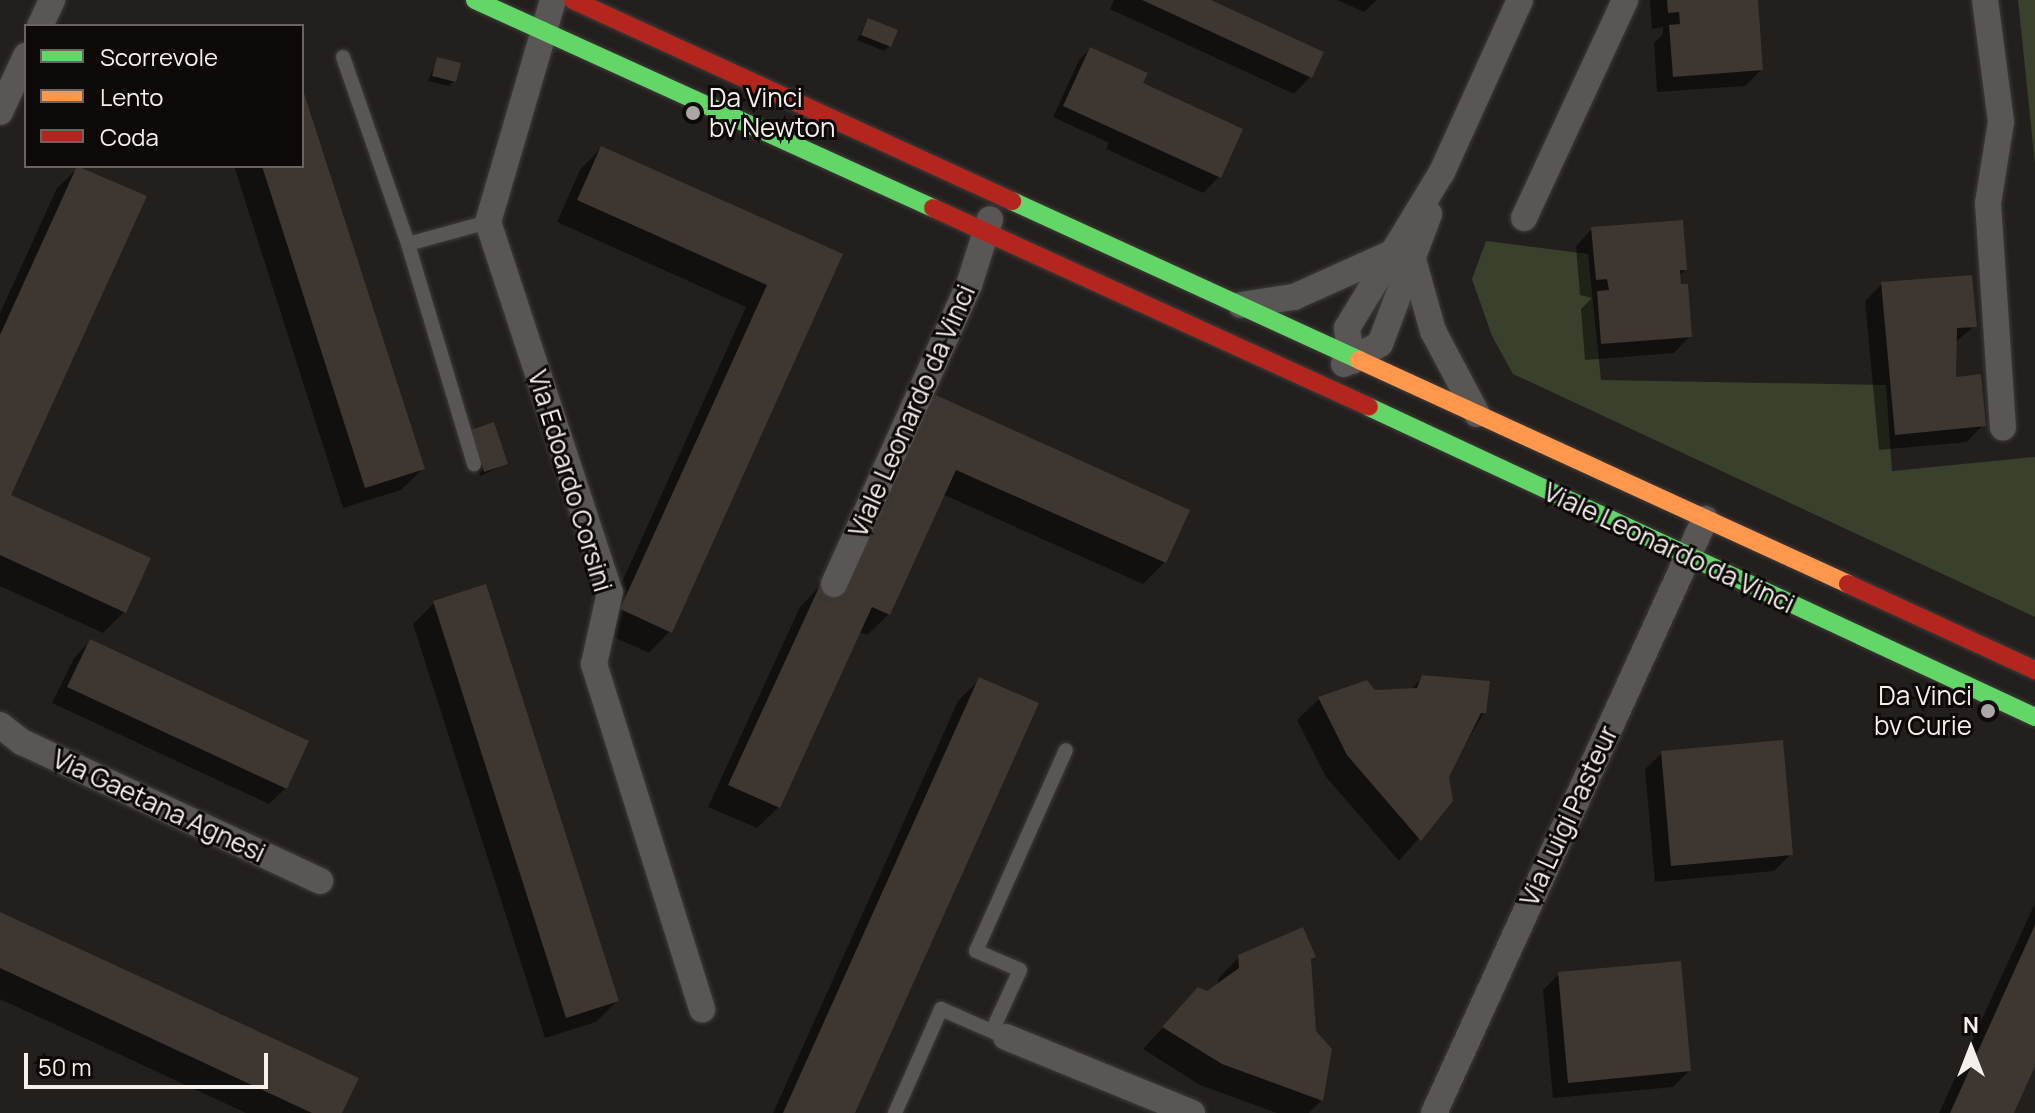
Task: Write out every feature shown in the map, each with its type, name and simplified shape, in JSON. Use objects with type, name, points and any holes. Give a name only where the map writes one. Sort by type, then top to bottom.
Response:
[{"type":"street","points":[[41,24],[52,0]]},
{"type":"street","name":"Viale Leonardo da Vinci","points":[[475,0],[983,235],[1303,376],[2035,717]]},
{"type":"street","points":[[488,222],[553,0]]},
{"type":"street","name":"Viale Leonardo da Vinci","points":[[573,0],[1233,307],[1477,414],[2035,670]]},
{"type":"street","points":[[1303,376],[1352,361],[1347,328],[1405,258],[1520,0]]},
{"type":"street","points":[[1524,218],[1625,0]]},
{"type":"street","points":[[1985,0],[2001,122],[1988,203],[2003,427]]},
{"type":"street","points":[[0,112],[24,60]]},
{"type":"street","name":"Viale Leonardo da Vinci","points":[[834,584],[969,285],[983,235],[999,197]]},
{"type":"street","name":"Via Edoardo Corsini","points":[[488,222],[610,592],[594,664],[702,1009]]},
{"type":"street","points":[[1233,307],[1294,297],[1405,258]]},
{"type":"street","points":[[1405,258],[1433,331],[1477,414]]},
{"type":"street","name":"Via Luigi Pasteur","points":[[1434,1113],[1705,519]]},
{"type":"street","name":"Via Gaetana Agnesi","points":[[0,725],[22,742],[320,881]]},
{"type":"street","points":[[999,1034],[1192,1113]]},
{"type":"lane","points":[[343,57],[408,244],[474,464]]},
{"type":"lane","points":[[408,244],[488,222]]},
{"type":"lane","points":[[895,1113],[941,1009],[999,1034],[1020,970],[976,951],[1066,750]]},
{"type":"green space","points":[[2018,0],[2035,0],[2035,164]]},
{"type":"green space","points":[[1486,241],[1588,254],[1601,380],[1886,385],[1892,471],[2035,457],[2035,617],[1513,374],[1492,336],[1472,279]]},
{"type":"building","points":[[1142,0],[1211,0],[1324,52],[1312,78]]},
{"type":"building","points":[[1667,0],[1758,0],[1763,70],[1673,77],[1669,25],[1680,24],[1679,12],[1668,13]]},
{"type":"building","points":[[868,18],[898,30],[891,47],[861,35]]},
{"type":"building","points":[[1090,47],[1148,73],[1143,83],[1243,129],[1221,178],[1063,106]]},
{"type":"building","points":[[437,57],[461,63],[456,82],[432,76]]},
{"type":"building","points":[[304,93],[425,469],[365,488],[263,168],[304,168]]},
{"type":"building","points":[[601,146],[843,254],[672,633],[620,609],[767,285],[577,200]]},
{"type":"building","points":[[76,168],[147,196],[11,495],[151,558],[126,613],[0,555],[0,335]]},
{"type":"building","points":[[1683,220],[1687,270],[1680,270],[1681,284],[1688,284],[1692,337],[1601,344],[1597,291],[1609,290],[1607,279],[1596,280],[1591,227]]},
{"type":"building","points":[[1972,275],[1977,327],[1957,328],[1956,377],[1981,374],[1986,426],[1895,435],[1881,282]]},
{"type":"building","points":[[927,391],[1190,510],[1166,563],[956,470],[890,615],[872,607],[780,808],[728,785],[821,583],[840,591]]},
{"type":"building","points":[[494,422],[508,464],[484,472],[471,430]]},
{"type":"building","points":[[486,584],[619,1001],[566,1018],[433,601]]},
{"type":"building","points":[[90,639],[309,741],[287,789],[67,687]]},
{"type":"building","points":[[1422,675],[1490,681],[1486,713],[1481,713],[1449,777],[1453,801],[1421,841],[1347,755],[1318,697],[1367,680],[1375,690],[1417,688]]},
{"type":"building","points":[[979,677],[1039,703],[855,1113],[783,1113]]},
{"type":"building","points":[[1783,740],[1793,855],[1671,866],[1661,751]]},
{"type":"building","points":[[0,912],[359,1078],[342,1113],[312,1113],[0,968]]},
{"type":"building","points":[[2035,925],[2035,1066],[2014,1113],[1950,1113]]},
{"type":"building","points":[[1303,927],[1316,957],[1311,959],[1316,1031],[1332,1049],[1323,1101],[1222,1064],[1162,1027],[1198,987],[1207,991],[1239,968],[1238,955]]},
{"type":"building","points":[[1681,961],[1691,1071],[1568,1083],[1558,972]]},
{"type":"traffic: fast","points":[[475,0],[933,208]]},
{"type":"traffic: fast","points":[[1012,201],[1359,360]]},
{"type":"traffic: fast","points":[[1369,407],[2035,717]]},
{"type":"traffic: slow","points":[[1359,360],[1848,584]]},
{"type":"traffic: jam","points":[[573,0],[1012,201]]},
{"type":"traffic: jam","points":[[933,208],[1369,407]]},
{"type":"traffic: jam","points":[[1848,584],[2035,670]]},
{"type":"place","name":"Da Vinci bv Newton","points":[[693,113]]},
{"type":"place","name":"Da Vinci bv Curie","points":[[1988,711]]}]
